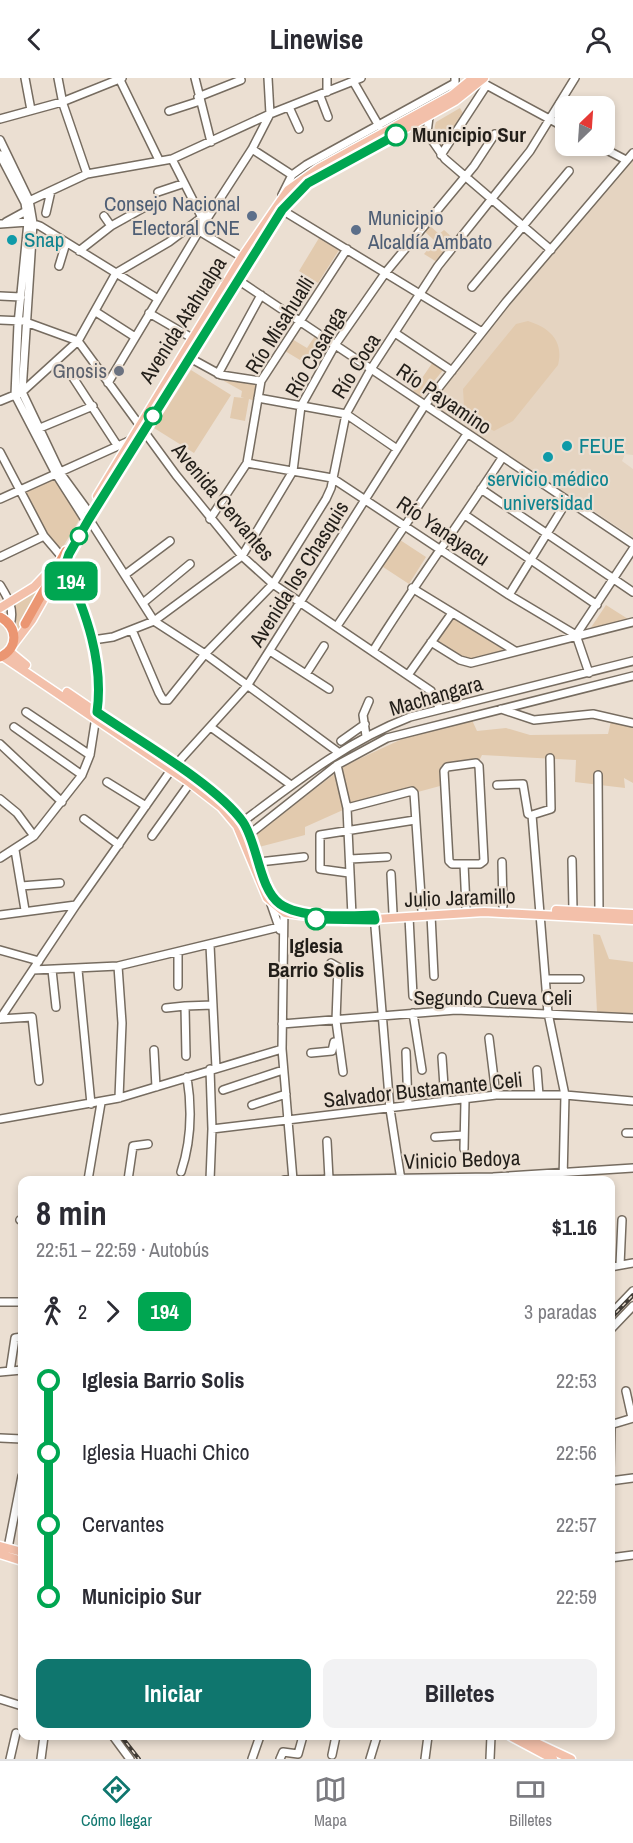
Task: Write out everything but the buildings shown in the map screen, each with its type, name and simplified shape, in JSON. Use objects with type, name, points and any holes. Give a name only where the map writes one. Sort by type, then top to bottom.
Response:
[{"type":"highway","points":[[26,624],[65,554]]},
{"type":"highway","points":[[0,617],[10,625],[14,636],[5,655]]},
{"type":"main road","name":"Avenida Atahualpa","points":[[0,608],[40,582],[65,554],[129,441],[141,428],[189,358],[282,210],[308,183],[429,117],[466,95],[481,81]]},
{"type":"main road","name":"Avenida Atahualpa","points":[[87,516],[242,257],[280,200],[305,176],[481,81]]},
{"type":"main road","name":"Avenida Atahualpa","points":[[5,655],[32,620],[65,566],[65,554]]},
{"type":"main road","name":"Julio Jaramillo","points":[[5,655],[222,800],[247,836],[273,902]]},
{"type":"main road","name":"Julio Jaramillo","points":[[173,768],[240,824]]},
{"type":"main road","name":"Julio Jaramillo","points":[[247,836],[273,902],[285,910],[316,919],[573,910],[633,914]]},
{"type":"main road","name":"Julio Jaramillo","points":[[285,910],[375,918],[393,913],[503,906],[541,912],[633,920]]},
{"type":"main road","points":[[0,1554],[18,1560]]},
{"type":"main road","points":[[517,1740],[553,1759]]},
{"type":"main road","points":[[531,1740],[571,1759]]},
{"type":"street","points":[[25,78],[31,110]]},
{"type":"street","points":[[58,78],[62,102],[87,174]]},
{"type":"street","points":[[0,119],[62,102],[120,78],[159,160]]},
{"type":"street","points":[[195,78],[211,141]]},
{"type":"street","points":[[108,383],[199,231],[252,149],[270,114],[268,78]]},
{"type":"street","points":[[327,78],[327,92]]},
{"type":"street","points":[[1,222],[51,191],[87,174],[172,159],[270,114],[361,78]]},
{"type":"street","points":[[280,200],[292,175],[455,83],[455,78]]},
{"type":"street","name":"Río Coca","points":[[132,630],[163,700],[168,700],[205,654],[273,585],[326,500],[346,414],[371,369],[438,266],[494,200],[551,121],[575,78]]},
{"type":"street","points":[[169,111],[241,80]]},
{"type":"street","points":[[353,81],[379,126]]},
{"type":"street","points":[[441,155],[481,81],[555,123]]},
{"type":"street","points":[[320,96],[328,117]]},
{"type":"street","points":[[289,107],[299,129]]},
{"type":"street","points":[[427,133],[429,117]]},
{"type":"street","points":[[403,123],[413,125],[427,133],[441,155],[551,250]]},
{"type":"street","name":"Río Cosanga","points":[[93,640],[132,630],[154,621],[242,556],[293,471],[301,406],[335,345],[386,272],[465,176],[495,134]]},
{"type":"street","points":[[0,140],[28,206],[31,223],[28,324],[18,394],[40,428],[59,474]]},
{"type":"street","points":[[252,149],[292,175]]},
{"type":"street","name":"Avenida los Chasquis","points":[[0,1019],[76,905],[173,768],[212,728],[247,686],[302,603],[425,405],[633,153]]},
{"type":"street","points":[[615,154],[626,160]]},
{"type":"street","points":[[0,156],[28,206]]},
{"type":"street","points":[[172,159],[182,184],[201,216]]},
{"type":"street","points":[[472,287],[569,171]]},
{"type":"street","points":[[158,192],[182,184]]},
{"type":"street","points":[[46,213],[51,191]]},
{"type":"street","points":[[79,251],[111,226],[147,206]]},
{"type":"street","points":[[0,401],[18,394],[78,341],[116,273],[169,242],[201,216],[215,208]]},
{"type":"street","points":[[282,210],[386,272],[420,296],[483,332]]},
{"type":"street","points":[[104,216],[111,226]]},
{"type":"street","points":[[1,222],[31,223],[158,299]]},
{"type":"street","points":[[31,223],[18,322],[18,394],[59,474],[126,574],[154,621],[205,654],[338,752]]},
{"type":"street","points":[[199,231],[242,257]]},
{"type":"street","points":[[59,266],[66,243]]},
{"type":"street","name":"Río Misahualli","points":[[210,519],[247,462],[261,381],[347,249]]},
{"type":"street","name":"Río Payamino","points":[[238,280],[633,544]]},
{"type":"street","points":[[218,374],[261,295]]},
{"type":"street","points":[[0,296],[21,297]]},
{"type":"street","points":[[96,312],[135,337]]},
{"type":"street","points":[[149,313],[192,339]]},
{"type":"street","points":[[0,320],[28,324],[78,341]]},
{"type":"street","points":[[0,324],[18,322]]},
{"type":"street","points":[[395,333],[452,371]]},
{"type":"street","name":"Avenida Cervantes","points":[[78,341],[210,519],[242,556],[273,585],[431,691],[440,710]]},
{"type":"street","points":[[189,358],[218,374],[261,381]]},
{"type":"street","points":[[72,376],[117,445]]},
{"type":"street","points":[[258,398],[346,414],[397,449]]},
{"type":"street","points":[[40,428],[93,406]]},
{"type":"street","points":[[337,626],[467,434]]},
{"type":"street","points":[[0,499],[20,492],[129,441]]},
{"type":"street","points":[[0,452],[2,462],[44,536],[65,554]]},
{"type":"street","points":[[373,651],[412,588],[465,515],[502,458]]},
{"type":"street","name":"Río Yanayacu","points":[[247,462],[332,478],[366,498],[509,595],[576,635]]},
{"type":"street","points":[[482,489],[615,577],[633,592]]},
{"type":"street","points":[[509,595],[530,557],[567,501]]},
{"type":"street","points":[[465,515],[530,557],[597,605]]},
{"type":"street","points":[[0,557],[44,536]]},
{"type":"street","points":[[126,574],[170,541]]},
{"type":"street","points":[[576,635],[633,549]]},
{"type":"street","points":[[142,603],[190,564]]},
{"type":"street","points":[[0,858],[34,836],[82,775],[90,755],[100,691],[93,640],[65,566]]},
{"type":"street","points":[[0,585],[10,601],[12,612],[10,625]]},
{"type":"street","points":[[412,588],[515,651]]},
{"type":"street","points":[[408,675],[452,613]]},
{"type":"street","points":[[431,642],[466,663],[633,622]]},
{"type":"street","points":[[576,635],[589,673]]},
{"type":"street","points":[[306,674],[324,646]]},
{"type":"street","points":[[270,651],[329,689]]},
{"type":"street","name":"Machangara","points":[[240,824],[291,784],[338,752],[366,736],[411,717],[633,661]]},
{"type":"street","name":"Machangara","points":[[247,836],[337,765],[387,738],[633,676]]},
{"type":"street","points":[[366,736],[363,710],[369,701]]},
{"type":"street","points":[[534,702],[530,713],[534,720]]},
{"type":"street","points":[[499,708],[534,720],[593,714],[633,723]]},
{"type":"street","points":[[26,712],[90,755]]},
{"type":"street","points":[[341,741],[365,724]]},
{"type":"street","points":[[14,727],[82,775]]},
{"type":"street","points":[[212,728],[291,784]]},
{"type":"street","points":[[0,744],[62,802]]},
{"type":"street","points":[[532,815],[551,809],[550,758]]},
{"type":"street","points":[[478,764],[483,863],[464,864],[450,863],[445,768],[478,764]]},
{"type":"street","points":[[337,765],[347,808],[352,916]]},
{"type":"street","points":[[598,775],[599,912]]},
{"type":"street","points":[[107,782],[146,806]]},
{"type":"street","points":[[152,836],[190,783]]},
{"type":"street","points":[[497,785],[523,784],[528,814],[532,815]]},
{"type":"street","points":[[347,808],[412,791],[415,796],[422,911]]},
{"type":"street","points":[[0,799],[16,813],[34,836]]},
{"type":"street","points":[[532,815],[548,1013],[565,1095],[563,1176]]},
{"type":"street","points":[[84,819],[119,846]]},
{"type":"street","points":[[349,873],[325,872],[319,864],[320,835],[415,820]]},
{"type":"street","points":[[15,850],[25,910]]},
{"type":"street","points":[[259,862],[304,857]]},
{"type":"street","points":[[350,859],[387,857]]},
{"type":"street","points":[[572,860],[573,910]]},
{"type":"street","points":[[502,862],[503,906]]},
{"type":"street","points":[[464,864],[466,907]]},
{"type":"street","points":[[391,874],[393,913]]},
{"type":"street","points":[[21,886],[60,883]]},
{"type":"street","points":[[273,902],[283,935],[282,1048],[293,1176]]},
{"type":"street","points":[[0,915],[76,905]]},
{"type":"street","points":[[281,927],[285,910]]},
{"type":"street","points":[[431,915],[434,976]]},
{"type":"street","points":[[409,917],[412,996]]},
{"type":"street","points":[[375,918],[390,1109],[400,1176]]},
{"type":"street","points":[[33,970],[78,970],[118,966],[281,927]]},
{"type":"street","points":[[210,945],[213,1005],[210,1176]]},
{"type":"street","points":[[0,950],[39,960]]},
{"type":"street","points":[[178,953],[178,986]]},
{"type":"street","points":[[311,1053],[334,1049],[338,967],[331,963]]},
{"type":"street","points":[[118,966],[122,1023],[119,1098]]},
{"type":"street","points":[[52,970],[56,1007]]},
{"type":"street","points":[[78,970],[91,1104]]},
{"type":"street","points":[[547,979],[580,979]]},
{"type":"street","points":[[166,1008],[213,1005]]},
{"type":"street","points":[[185,1006],[186,1056]]},
{"type":"street","name":"Segundo Cueva Celi","points":[[282,1024],[456,1010],[633,1018]]},
{"type":"street","points":[[413,1013],[422,1070]]},
{"type":"street","points":[[0,1019],[32,1017],[39,1081]]},
{"type":"street","points":[[334,1021],[343,1072]]},
{"type":"street","points":[[489,1038],[496,1095]]},
{"type":"street","points":[[0,1119],[101,1103],[282,1048]]},
{"type":"street","points":[[154,1050],[156,1087]]},
{"type":"street","points":[[405,1052],[408,1105]]},
{"type":"street","points":[[442,1058],[445,1101]]},
{"type":"street","points":[[223,1090],[283,1070]]},
{"type":"street","points":[[537,1071],[539,1095]]},
{"type":"street","points":[[181,1172],[188,1152],[190,1096],[187,1077]]},
{"type":"street","points":[[252,1105],[286,1094]]},
{"type":"street","name":"Salvador Bustamante Celi","points":[[212,1129],[408,1105],[465,1101],[496,1095],[565,1095],[633,1101]]},
{"type":"street","points":[[464,1149],[465,1101]]},
{"type":"street","points":[[89,1176],[101,1103]]},
{"type":"street","points":[[435,1137],[464,1135]]},
{"type":"street","points":[[327,1141],[329,1176]]},
{"type":"street","points":[[129,1176],[133,1146],[148,1144]]},
{"type":"street","name":"Vinicio Bedoya","points":[[496,1176],[633,1168]]},
{"type":"street","points":[[620,1265],[622,1220]]},
{"type":"street","points":[[615,1266],[633,1263]]},
{"type":"street","points":[[615,1310],[633,1291]]},
{"type":"street","points":[[0,1302],[18,1302]]},
{"type":"street","points":[[615,1325],[633,1306]]},
{"type":"street","points":[[10,1371],[15,1338],[18,1338]]},
{"type":"street","points":[[0,1372],[18,1370]]},
{"type":"street","points":[[615,1424],[633,1418],[626,1391]]},
{"type":"street","points":[[0,1438],[18,1439]]},
{"type":"street","points":[[615,1480],[633,1478]]},
{"type":"street","points":[[4,1547],[18,1492]]},
{"type":"street","points":[[615,1558],[633,1556]]},
{"type":"street","points":[[0,1699],[18,1705]]},
{"type":"street","points":[[10,1759],[16,1733]]},
{"type":"street","points":[[41,1759],[43,1740]]},
{"type":"street","points":[[116,1740],[130,1759]]},
{"type":"street","points":[[252,1759],[259,1740]]},
{"type":"street","points":[[280,1759],[284,1752],[298,1754],[302,1740]]},
{"type":"street","points":[[332,1755],[335,1740]]},
{"type":"street","points":[[370,1759],[375,1740]]},
{"type":"street","points":[[425,1759],[427,1740]]},
{"type":"street","points":[[490,1759],[491,1740]]},
{"type":"shaded area","points":[[460,108],[465,117],[443,148],[435,133],[436,122]]},
{"type":"shaded area","points":[[633,156],[633,455],[625,454],[622,461],[633,469],[633,537],[429,403]]},
{"type":"shaded area","points":[[429,225],[439,234],[444,230],[454,239],[437,262],[424,254],[435,241],[424,231]]},
{"type":"shaded area","points":[[319,238],[339,250],[318,283],[299,271]]},
{"type":"shaded area","points":[[528,321],[543,327],[554,337],[559,349],[558,365],[513,421],[494,431],[480,424],[464,406],[463,389],[516,324]]},
{"type":"shaded area","points":[[315,336],[329,346],[318,364],[303,355],[300,360],[285,351],[292,339],[307,348]]},
{"type":"shaded area","points":[[433,362],[444,369],[421,397],[413,391]]},
{"type":"shaded area","points":[[191,370],[231,395],[194,453],[154,428]]},
{"type":"shaded area","points":[[225,378],[258,384],[255,401],[249,399],[245,421],[230,418],[234,397],[244,398],[241,397],[242,391],[224,381]]},
{"type":"shaded area","points":[[55,478],[81,517],[61,550],[56,548],[23,492]]},
{"type":"shaded area","points":[[397,538],[426,557],[409,584],[380,565]]},
{"type":"shaded area","points":[[48,578],[19,634],[12,604]]},
{"type":"shaded area","points":[[606,605],[628,619],[590,629]]},
{"type":"shaded area","points":[[452,614],[508,650],[466,661],[433,642]]},
{"type":"shaded area","points":[[472,720],[477,731],[506,728],[530,735],[608,734],[611,721],[633,726],[633,783],[624,778],[625,788],[575,782],[576,760],[482,755],[479,761],[441,766],[440,786],[414,793],[411,786],[343,810],[305,827],[305,835],[259,847],[255,835],[346,765],[415,733]]},
{"type":"shaded area","points":[[593,934],[600,935],[609,959],[633,962],[633,1014],[597,1012]]},
{"type":"railway","points":[[615,1314],[633,1295]]},
{"type":"railway","points":[[124,1740],[139,1759]]},
{"type":"bus line","name":"194","points":[[316,919],[375,920],[374,915],[352,916],[299,912],[281,905],[272,894],[250,834],[243,822],[222,800],[97,712],[100,691],[93,640],[65,566],[69,554],[89,519],[282,210],[292,197],[308,183],[396,135]]},
{"type":"place","name":"Municipio Sur","points":[[396,135]]},
{"type":"place","name":"Consejo Nacional Electoral CNE","points":[[252,216]]},
{"type":"place","name":"Municipio Alcaldía Ambato","points":[[356,230]]},
{"type":"place","name":"Snap","points":[[12,240]]},
{"type":"place","name":"Gnosis","points":[[119,371]]},
{"type":"place","name":"FEUE","points":[[567,446]]},
{"type":"place","name":"servicio médico universidad","points":[[548,457]]},
{"type":"place","name":"Iglesia Barrio Solis","points":[[316,919]]}]
